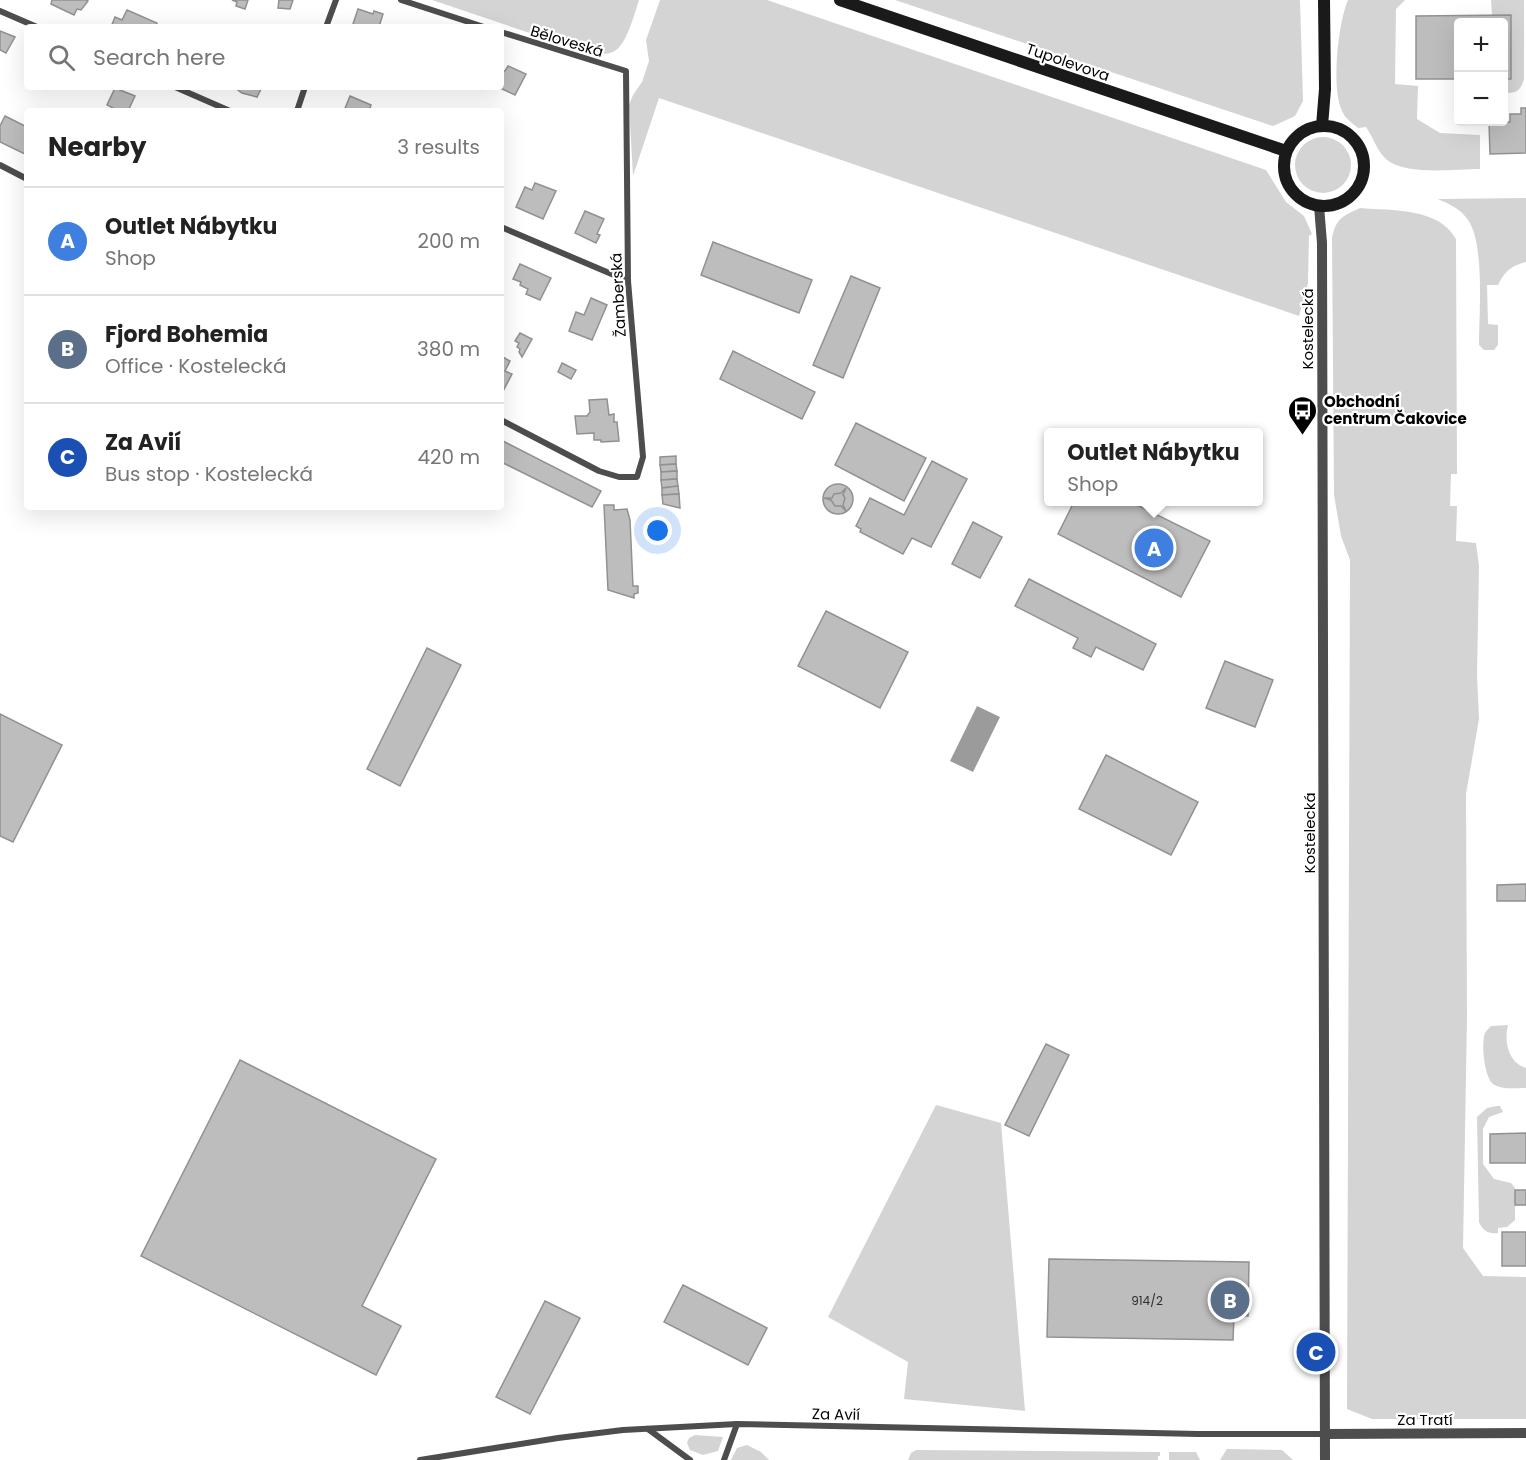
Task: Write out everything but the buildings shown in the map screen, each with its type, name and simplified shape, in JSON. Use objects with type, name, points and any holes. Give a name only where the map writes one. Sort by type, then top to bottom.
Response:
[{"type":"main road","name":"Tupolevova","points":[[840,0],[1286,151]]},
{"type":"main road","points":[[1322,126],[1325,89],[1324,0]]},
{"type":"main road","points":[[1322,126],[1336,127],[1353,138],[1361,151],[1364,170],[1351,195],[1331,205],[1319,206],[1306,202],[1295,194],[1287,183],[1283,168],[1286,151],[1299,134],[1322,126]]},
{"type":"street","points":[[328,24],[336,0]]},
{"type":"street","points":[[401,0],[475,24]]},
{"type":"street","points":[[0,11],[30,24]]},
{"type":"street","name":"Běloveská","points":[[504,33],[626,71]]},
{"type":"street","name":"Žamberská","points":[[504,422],[599,471],[619,477],[637,477],[643,457],[628,281],[626,71]]},
{"type":"street","points":[[182,90],[223,108]]},
{"type":"street","points":[[298,108],[304,90]]},
{"type":"street","points":[[0,165],[24,177]]},
{"type":"street","name":"Kostelecká","points":[[1319,206],[1322,266],[1325,1460]]},
{"type":"street","points":[[504,228],[628,281]]},
{"type":"street","points":[[724,1460],[737,1425]]},
{"type":"street","name":"Za Avií","points":[[420,1460],[558,1438],[648,1428],[737,1425],[1198,1434],[1325,1434]]},
{"type":"street","points":[[648,1428],[690,1460]]},
{"type":"street","name":"Za Tratí","points":[[1325,1434],[1526,1433]]},
{"type":"shaded area","points":[[432,0],[639,0],[624,41],[611,53],[592,54]]},
{"type":"shaded area","points":[[660,0],[767,0],[1266,170],[1286,202],[1304,216],[1312,234],[1309,236],[1308,283],[1299,316],[659,98],[633,176],[629,105],[642,82],[649,61],[646,40]]},
{"type":"shaded area","points":[[895,0],[1300,0],[1303,101],[1295,116],[1273,126]]},
{"type":"shaded area","points":[[1348,0],[1405,0],[1396,9],[1395,84],[1418,86],[1417,119],[1440,133],[1480,135],[1480,169],[1418,170],[1394,164],[1383,156],[1366,127],[1358,128],[1345,116],[1339,101],[1336,72],[1341,24]]},
{"type":"shaded area","points":[[1491,0],[1524,0],[1524,79],[1520,88],[1514,92],[1508,93],[1508,79],[1511,78],[1511,16],[1492,15]]},
{"type":"shaded area","points":[[1323,137],[1334,139],[1343,145],[1349,154],[1351,165],[1349,176],[1343,185],[1334,191],[1323,193],[1312,191],[1303,185],[1297,176],[1295,165],[1297,154],[1303,145],[1312,139]]},
{"type":"shaded area","points":[[1526,198],[1526,262],[1509,270],[1498,285],[1487,285],[1488,324],[1498,325],[1498,345],[1494,350],[1484,350],[1479,345],[1480,280],[1477,245],[1473,231],[1462,213],[1438,199]]},
{"type":"shaded area","points":[[1360,208],[1400,211],[1426,216],[1438,221],[1456,239],[1457,474],[1451,474],[1450,506],[1457,506],[1456,541],[1476,543],[1479,566],[1477,675],[1479,719],[1466,794],[1467,1018],[1463,1248],[1483,1276],[1526,1277],[1526,1419],[1372,1419],[1347,1409],[1350,560],[1341,536],[1334,495],[1332,238],[1341,218]]},
{"type":"shaded area","points":[[977,706],[1000,717],[973,772],[950,761]]},
{"type":"shaded area","points":[[1508,1025],[1509,1051],[1515,1061],[1526,1068],[1526,1088],[1509,1088],[1493,1084],[1485,1067],[1483,1051],[1485,1033],[1491,1026]]},
{"type":"shaded area","points":[[936,1105],[1001,1123],[1025,1411],[904,1399],[908,1362],[828,1317]]},
{"type":"shaded area","points":[[1500,1106],[1503,1112],[1489,1117],[1483,1129],[1483,1164],[1494,1179],[1511,1183],[1515,1188],[1515,1220],[1507,1227],[1498,1228],[1498,1233],[1494,1233],[1486,1231],[1479,1222],[1477,1117],[1487,1108]]},
{"type":"shaded area","points":[[695,1435],[723,1437],[718,1451],[703,1455],[690,1450],[687,1443],[689,1438]]},
{"type":"shaded area","points":[[747,1445],[761,1452],[769,1460],[731,1460],[737,1448]]},
{"type":"shaded area","points":[[1227,1449],[1282,1450],[1293,1460],[1220,1460]]},
{"type":"shaded area","points":[[916,1450],[1160,1452],[1160,1456],[1158,1460],[908,1460],[911,1453]]},
{"type":"shaded area","points":[[1169,1452],[1196,1452],[1200,1460],[1169,1460]]},
{"type":"place","name":"Obchodní centrum Čakovice","points":[[1303,436]]},
{"type":"place","name":"Outlet Nábytku","points":[[1154,548]]},
{"type":"place","name":"Fjord Bohemia","points":[[1230,1300]]},
{"type":"place","name":"Za Avií","points":[[1316,1352]]}]
